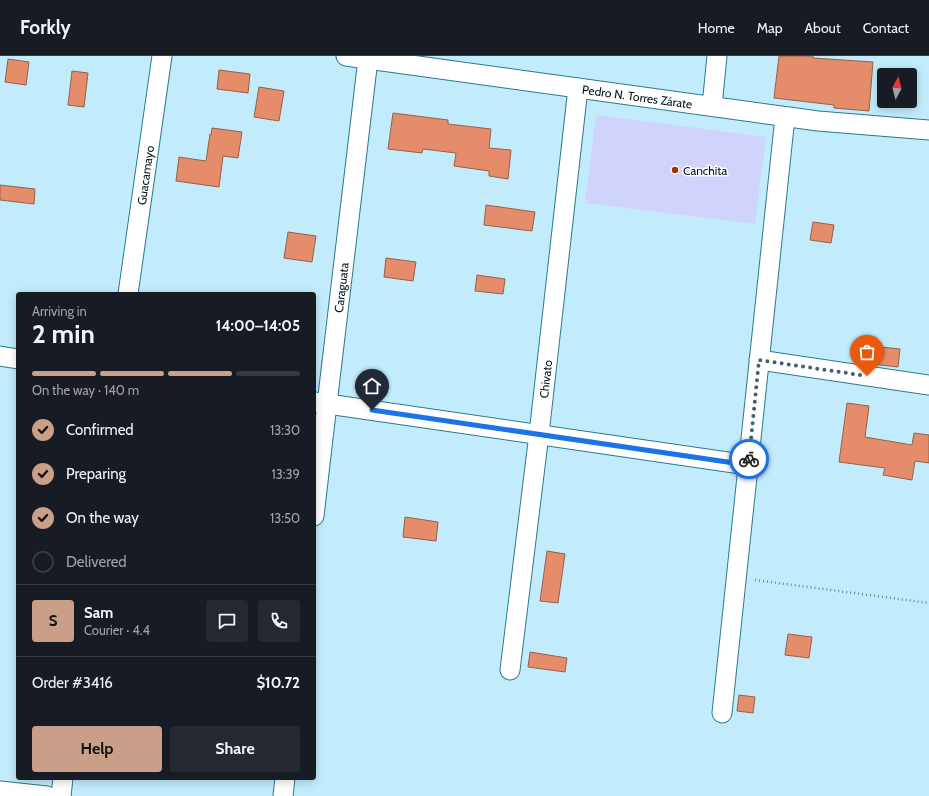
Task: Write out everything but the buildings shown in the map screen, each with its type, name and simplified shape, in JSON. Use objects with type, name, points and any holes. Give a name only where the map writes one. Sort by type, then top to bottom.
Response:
[{"type":"street","name":"Guacamayo","points":[[128,292],[162,56]]},
{"type":"street","name":"Pedro N. Torres Zárate","points":[[346,56],[785,117],[929,130]]},
{"type":"street","points":[[712,106],[717,56]]},
{"type":"street","name":"Caraguata","points":[[316,478],[320,403],[368,59]]},
{"type":"street","name":"Chivato","points":[[510,670],[539,434],[578,88]]},
{"type":"street","points":[[722,713],[785,117]]},
{"type":"street","points":[[0,356],[16,358]]},
{"type":"street","points":[[759,360],[929,385]]},
{"type":"street","points":[[320,403],[748,465]]},
{"type":"street","points":[[61,796],[63,780]]},
{"type":"street","points":[[283,796],[285,780]]},
{"type":"street","points":[[0,791],[47,796]]},
{"type":"path","points":[[736,578],[929,604]]},
{"type":"shaded area","name":"Canchita","points":[[596,115],[766,137],[755,224],[585,203]]},
{"type":"way so far","points":[[749,459],[759,360],[867,376]]},
{"type":"place","name":"Canchita","points":[[675,170]]},
{"type":"route","points":[[372,410],[748,465],[749,459]]}]
